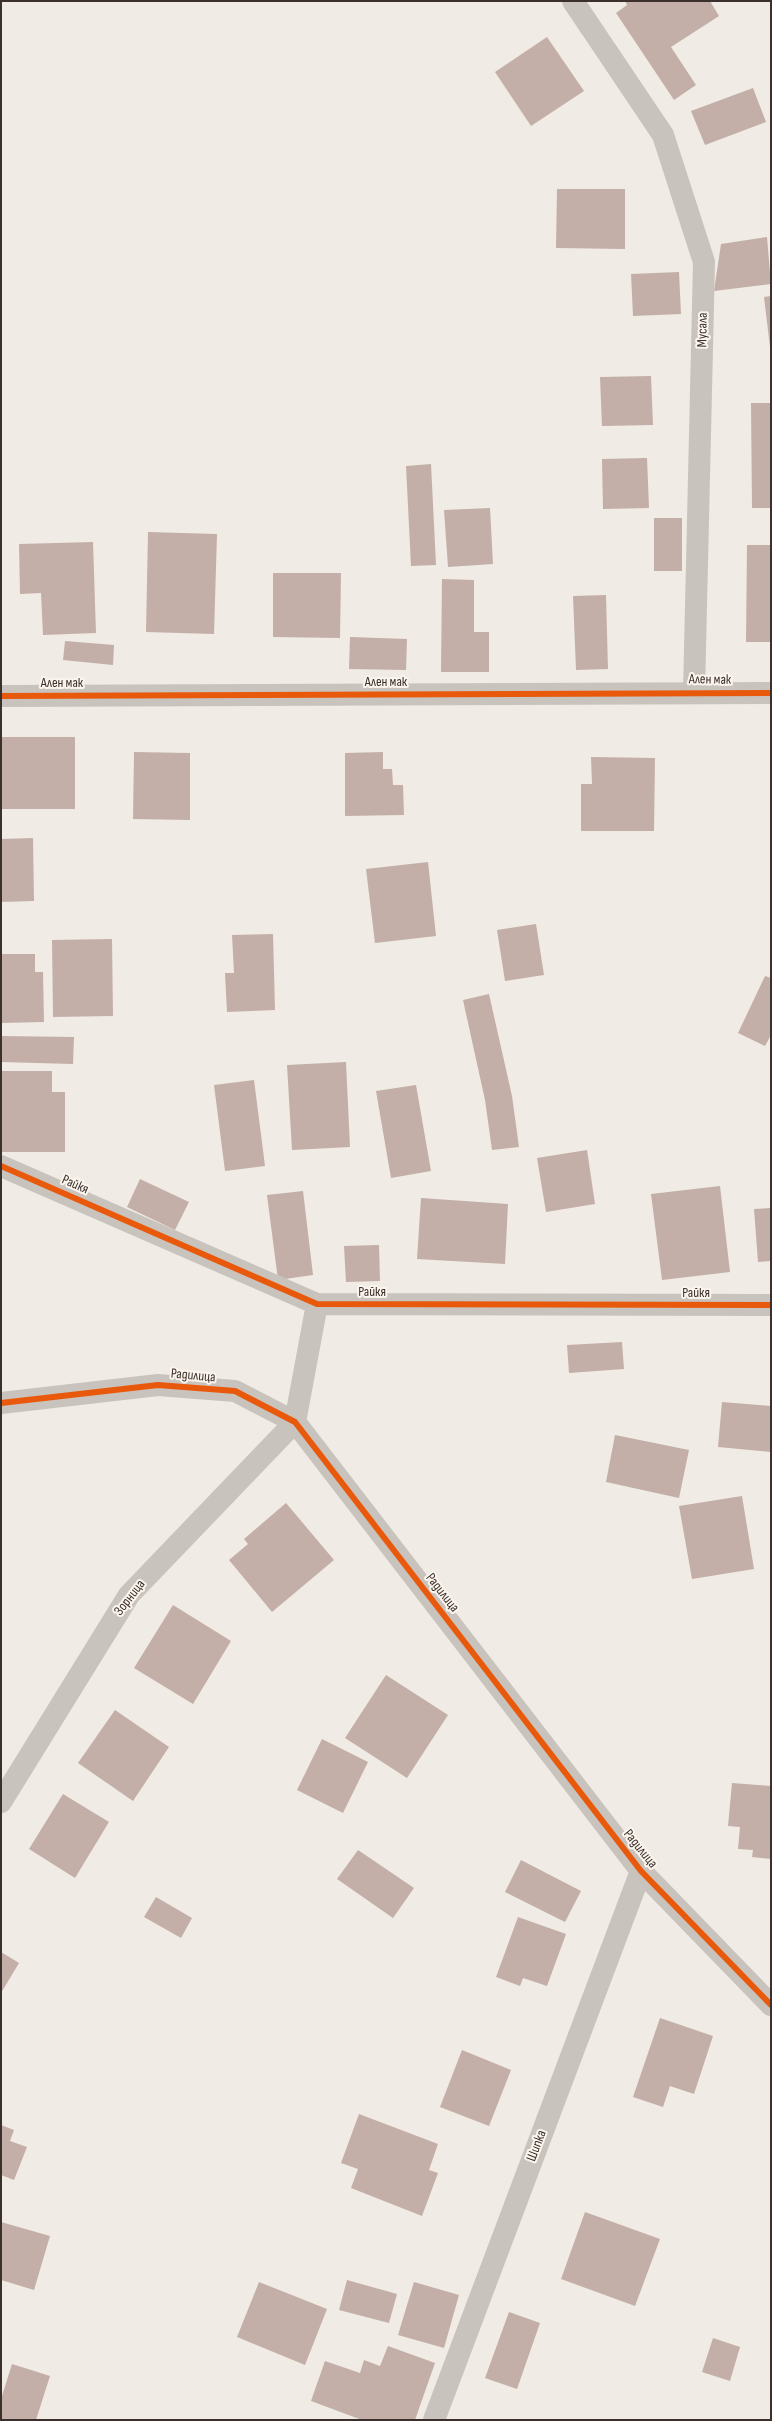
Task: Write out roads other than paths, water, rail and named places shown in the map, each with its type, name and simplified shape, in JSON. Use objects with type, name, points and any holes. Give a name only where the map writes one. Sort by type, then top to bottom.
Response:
[{"type":"street","name":"Мусала","points":[[573,1],[663,135],[704,262],[694,692]]},
{"type":"street","name":"Ален мак","points":[[1,696],[694,692],[771,693]]},
{"type":"street","name":"Райкя","points":[[1,1166],[317,1304],[771,1305]]},
{"type":"street","points":[[295,1422],[317,1304]]},
{"type":"street","name":"Радилица","points":[[1,1403],[158,1385],[235,1391],[295,1422],[641,1871],[771,2005]]},
{"type":"street","name":"Зорница","points":[[1,1802],[129,1595],[295,1422]]},
{"type":"street","name":"Шипка","points":[[434,2420],[641,1871]]}]
